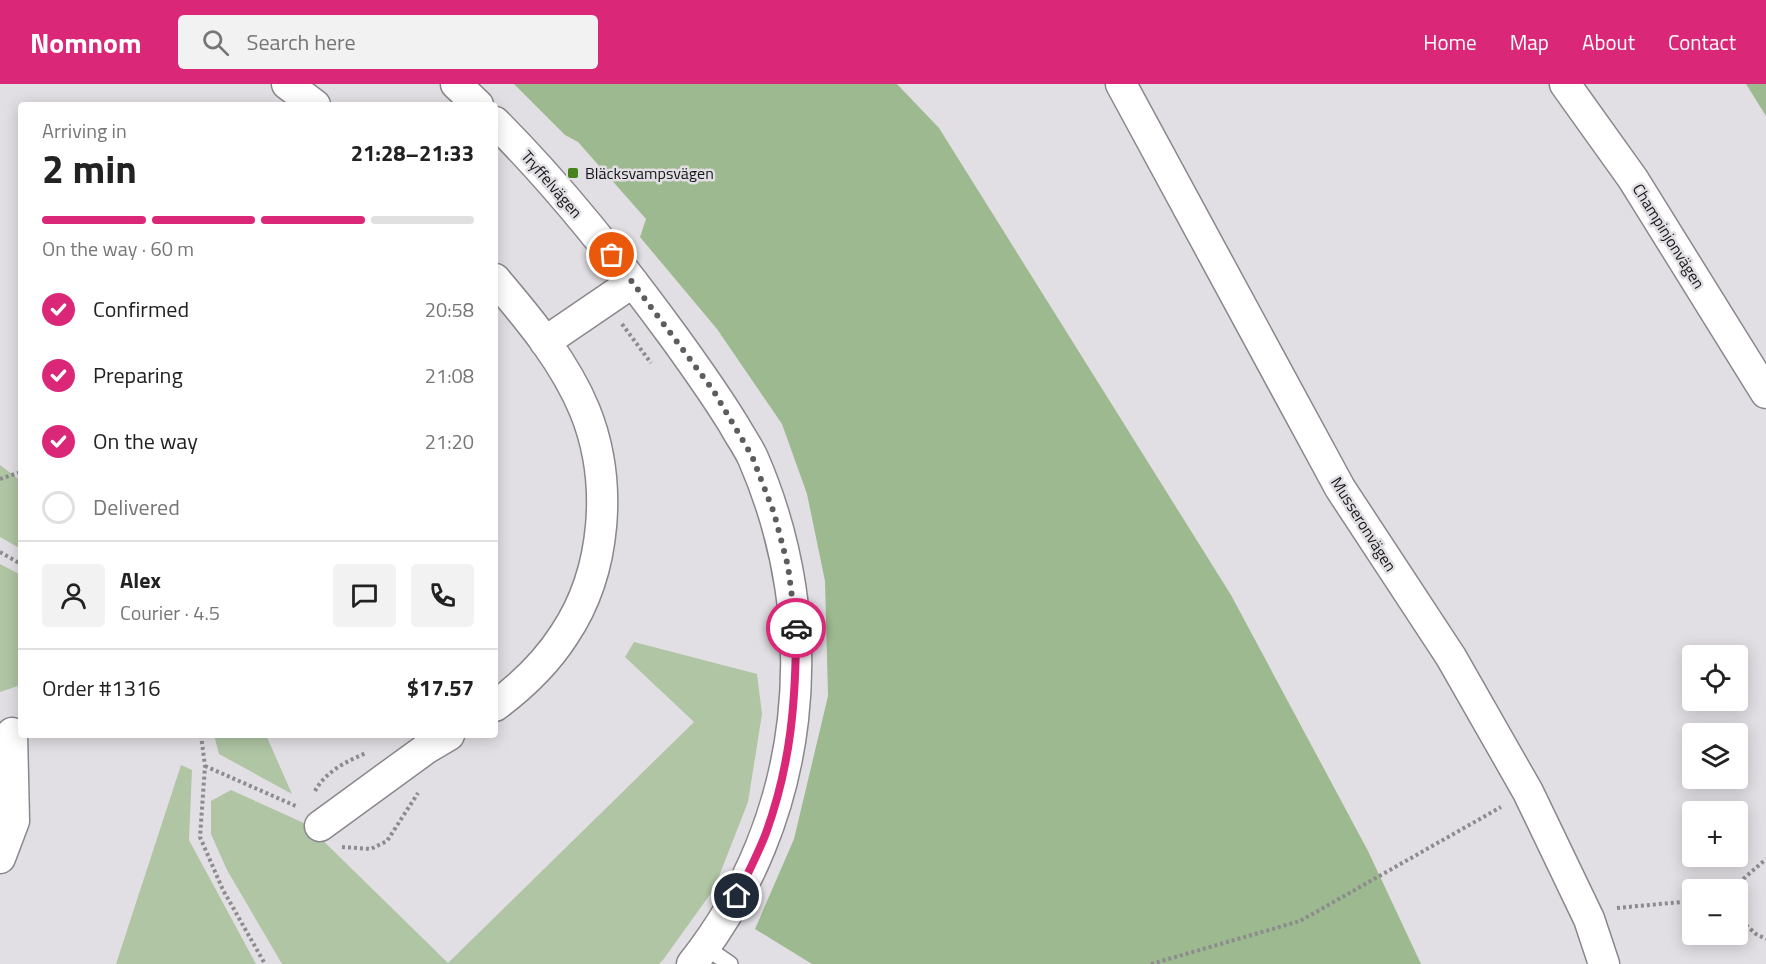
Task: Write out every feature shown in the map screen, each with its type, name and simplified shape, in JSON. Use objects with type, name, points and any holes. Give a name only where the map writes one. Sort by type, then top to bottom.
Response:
[{"type":"street","points":[[287,84],[311,102]]},
{"type":"street","points":[[456,84],[475,102]]},
{"type":"street","name":"Musseronvägen","points":[[1121,84],[1340,488],[1451,657],[1528,792],[1589,919],[1604,964]]},
{"type":"street","name":"Champinjonvägen","points":[[1565,84],[1633,179],[1766,393]]},
{"type":"street","name":"Tryffelvägen","points":[[498,125],[594,233],[713,390],[752,456],[774,513],[788,566],[796,625],[795,709],[781,786],[766,834],[742,885],[698,956]]},
{"type":"street","points":[[545,342],[633,282]]},
{"type":"street","points":[[498,283],[545,342],[571,382],[592,434],[600,472],[603,503],[595,561],[584,595],[566,633],[544,662],[515,692],[498,704]]},
{"type":"street","points":[[0,858],[14,822],[12,733]]},
{"type":"street","points":[[320,826],[426,748],[444,738]]},
{"type":"lane","points":[[698,956],[730,964]]},
{"type":"path","points":[[606,301],[651,363]]},
{"type":"path","points":[[0,479],[18,473]]},
{"type":"path","points":[[0,552],[18,562]]},
{"type":"path","points":[[201,738],[205,766],[200,837],[223,890],[265,964]]},
{"type":"path","points":[[205,766],[311,813],[320,826]]},
{"type":"path","points":[[1151,964],[1300,921],[1528,792]]},
{"type":"path","points":[[1743,879],[1766,859]]},
{"type":"path","points":[[1589,919],[1600,910],[1682,902]]},
{"type":"path","points":[[1748,926],[1766,939]]},
{"type":"green space","points":[[514,84],[897,84],[939,128],[1231,595],[1368,851],[1421,964],[812,964],[755,929],[794,839],[828,696],[825,581],[807,494],[782,424],[717,329],[640,237],[646,219],[578,142],[565,135]]},
{"type":"green space","points":[[1746,84],[1766,84],[1766,116]]},
{"type":"green space","points":[[0,465],[18,479],[18,547],[0,537]]},
{"type":"green space","points":[[0,564],[18,573],[18,686],[0,692]]},
{"type":"green space","points":[[634,642],[757,674],[762,714],[748,802],[714,889],[659,964],[282,964],[227,870],[211,834],[211,801],[231,790],[306,824],[448,963],[694,722],[625,657]]},
{"type":"green space","points":[[215,738],[267,738],[292,794],[219,754]]},
{"type":"green space","points":[[181,765],[192,770],[189,840],[256,964],[116,964]]},
{"type":"way so far","points":[[612,255],[713,390],[752,456],[774,513],[788,566],[796,628]]},
{"type":"place","name":"Bläcksvampsvägen","points":[[573,173]]},
{"type":"route","points":[[737,896],[766,834],[789,751],[795,709],[796,628]]}]
